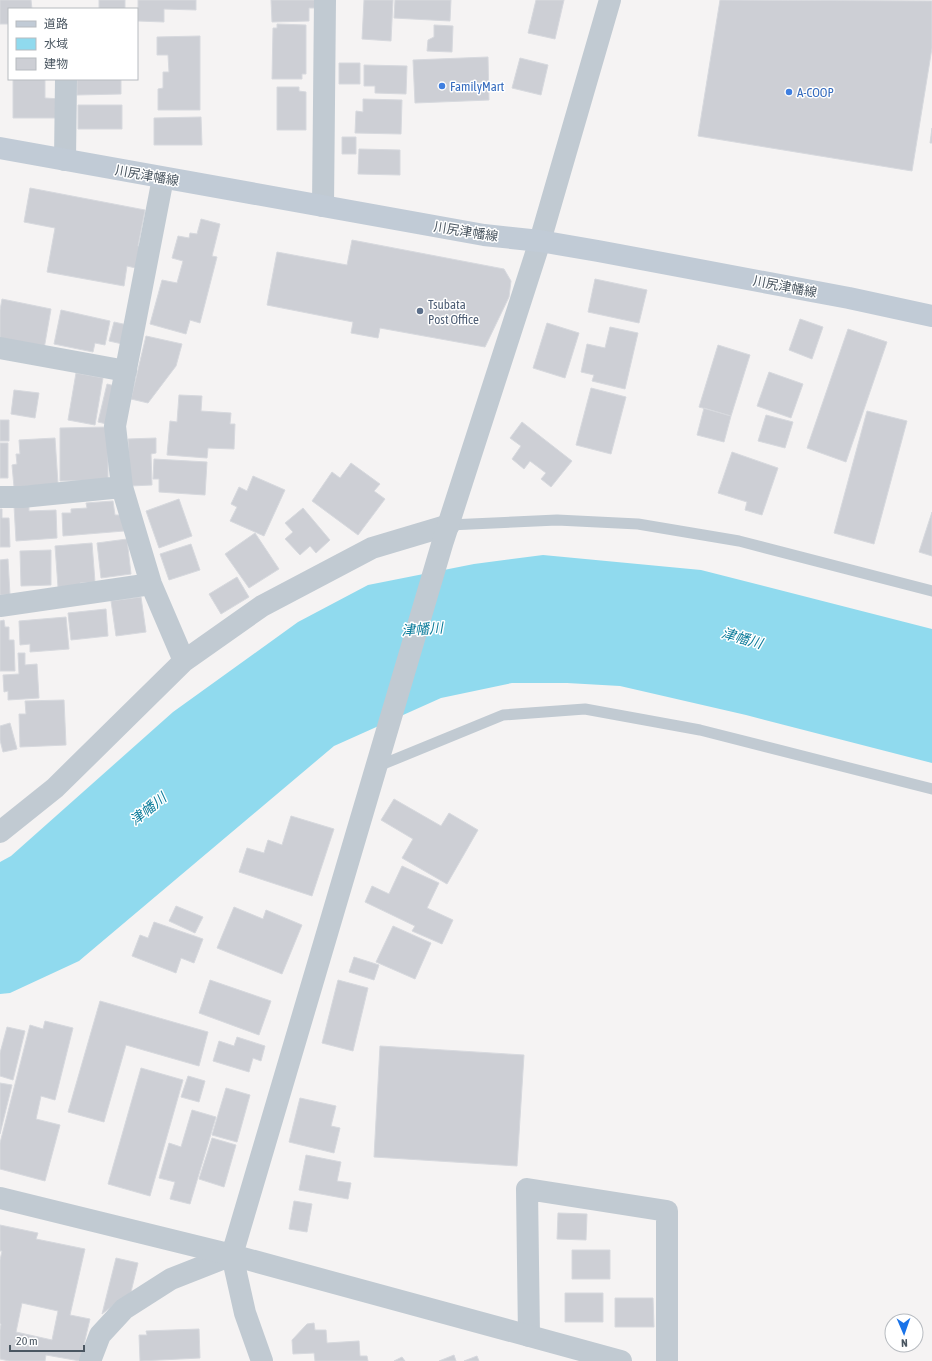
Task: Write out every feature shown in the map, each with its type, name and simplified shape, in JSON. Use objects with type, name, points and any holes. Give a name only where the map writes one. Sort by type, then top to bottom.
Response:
[{"type":"main road","name":"川尻津幡線","points":[[0,148],[484,235],[540,241],[849,298],[932,316]]},
{"type":"street","points":[[323,206],[325,0]]},
{"type":"street","points":[[262,1361],[245,1313],[232,1255],[446,533],[540,241],[610,0]]},
{"type":"street","points":[[65,160],[66,80]]},
{"type":"street","points":[[163,178],[115,426],[122,487],[151,584],[184,661]]},
{"type":"street","points":[[0,348],[126,371]]},
{"type":"street","points":[[0,497],[22,497],[122,487]]},
{"type":"street","points":[[0,832],[55,788],[184,661],[262,606],[372,548],[446,533]]},
{"type":"street","points":[[0,606],[151,584]]},
{"type":"street","points":[[529,1336],[527,1189],[667,1211],[667,1361]]},
{"type":"street","points":[[0,1198],[232,1255],[621,1361]]},
{"type":"street","points":[[90,1361],[100,1335],[124,1309],[171,1279],[232,1255]]},
{"type":"lane","points":[[446,533],[557,520],[638,524],[739,541],[932,591]]},
{"type":"lane","points":[[376,768],[503,715],[585,709],[700,730],[932,788]]},
{"type":"water","name":"津幡川","points":[[543,555],[701,570],[932,629],[932,763],[746,715],[620,686],[567,683],[512,683],[441,698],[334,746],[79,961],[10,993],[0,994],[0,862],[11,856],[173,712],[298,622],[368,585],[474,564]]},
{"type":"building","points":[[0,0],[31,0],[32,8],[8,8],[8,24],[0,24]]},
{"type":"building","points":[[99,0],[125,0],[125,8],[99,8]]},
{"type":"building","points":[[138,0],[196,0],[196,10],[164,9],[164,22],[138,21]]},
{"type":"building","points":[[271,0],[317,0],[318,8],[309,8],[309,21],[272,22]]},
{"type":"building","points":[[364,0],[393,0],[391,41],[362,39]]},
{"type":"building","points":[[395,0],[451,0],[450,21],[394,18]]},
{"type":"building","points":[[536,0],[564,0],[555,39],[528,33]]},
{"type":"building","points":[[720,0],[932,1],[932,48],[912,171],[698,136]]},
{"type":"building","points":[[277,24],[306,25],[306,74],[302,74],[302,79],[272,79],[273,28],[277,28]]},
{"type":"building","points":[[434,25],[453,26],[452,52],[427,51],[428,40],[434,37]]},
{"type":"building","points":[[200,36],[200,110],[158,110],[158,89],[163,88],[163,72],[169,72],[168,55],[157,55],[157,37]]},
{"type":"building","points":[[488,57],[489,100],[415,103],[413,60]]},
{"type":"building","points":[[520,58],[548,65],[541,95],[512,88]]},
{"type":"building","points":[[339,63],[360,63],[360,84],[339,84]]},
{"type":"building","points":[[364,65],[407,66],[406,94],[375,93],[375,86],[364,86]]},
{"type":"building","points":[[13,80],[45,80],[45,98],[61,99],[61,118],[13,118]]},
{"type":"building","points":[[77,80],[121,80],[121,94],[77,95]]},
{"type":"building","points":[[277,87],[299,87],[299,91],[306,92],[306,130],[277,130]]},
{"type":"building","points":[[363,99],[402,100],[401,134],[355,133],[356,111],[363,112]]},
{"type":"building","points":[[78,105],[122,105],[122,129],[78,129]]},
{"type":"building","points":[[201,117],[202,145],[154,145],[154,118]]},
{"type":"building","points":[[932,128],[932,143],[930,143]]},
{"type":"building","points":[[342,137],[356,137],[356,154],[342,154]]},
{"type":"building","points":[[359,149],[400,150],[400,175],[358,174]]},
{"type":"building","points":[[30,188],[145,210],[138,246],[145,247],[140,269],[127,266],[124,286],[47,272],[55,228],[24,222]]},
{"type":"building","points":[[201,219],[220,224],[212,256],[217,257],[200,323],[190,320],[186,334],[150,324],[162,280],[177,283],[183,261],[172,258],[178,236],[189,238],[190,233],[197,234]]},
{"type":"building","points":[[352,240],[504,269],[511,281],[509,297],[485,347],[380,328],[378,338],[351,333],[353,322],[267,305],[277,252],[347,265]]},
{"type":"building","points":[[595,279],[647,290],[639,323],[588,312]]},
{"type":"building","points":[[2,299],[51,309],[44,349],[0,341],[0,310]]},
{"type":"building","points":[[61,310],[110,321],[105,345],[95,343],[93,352],[54,344]]},
{"type":"building","points":[[800,319],[823,327],[812,359],[789,350]]},
{"type":"building","points":[[114,322],[132,326],[127,345],[109,341]]},
{"type":"building","points":[[547,323],[579,333],[565,378],[533,368]]},
{"type":"building","points":[[610,327],[638,333],[625,389],[592,381],[594,375],[581,372],[587,344],[605,348]]},
{"type":"building","points":[[848,329],[887,342],[846,462],[807,448]]},
{"type":"building","points":[[146,336],[182,344],[176,366],[148,403],[131,399]]},
{"type":"building","points":[[718,345],[750,355],[731,416],[699,407]]},
{"type":"building","points":[[769,372],[803,384],[791,418],[757,406]]},
{"type":"building","points":[[76,373],[103,378],[95,425],[68,420]]},
{"type":"building","points":[[107,384],[119,387],[111,425],[98,422]]},
{"type":"building","points":[[591,388],[626,397],[611,454],[576,445]]},
{"type":"building","points":[[14,390],[39,393],[35,418],[11,414]]},
{"type":"building","points":[[179,395],[202,396],[201,411],[231,413],[230,424],[235,424],[234,449],[208,448],[207,458],[167,455],[170,421],[177,422]]},
{"type":"building","points":[[704,408],[731,416],[724,442],[697,435]]},
{"type":"building","points":[[867,411],[907,421],[874,544],[834,533]]},
{"type":"building","points":[[766,415],[793,422],[785,448],[758,441]]},
{"type":"building","points":[[0,420],[9,420],[9,441],[0,441]]},
{"type":"building","points":[[522,422],[572,461],[551,487],[541,479],[546,473],[530,461],[524,469],[512,459],[521,446],[510,438]]},
{"type":"building","points":[[108,427],[108,480],[60,481],[60,428]]},
{"type":"building","points":[[55,438],[58,484],[14,487],[12,465],[17,464],[16,454],[20,454],[19,440]]},
{"type":"building","points":[[156,438],[156,453],[151,454],[152,485],[130,486],[128,439]]},
{"type":"building","points":[[0,443],[8,443],[8,478],[0,478]]},
{"type":"building","points":[[732,452],[778,468],[762,515],[745,510],[747,502],[718,493]]},
{"type":"building","points":[[154,459],[207,462],[205,495],[159,492],[159,479],[153,479]]},
{"type":"building","points":[[351,463],[380,484],[374,491],[385,499],[358,535],[312,501],[332,472],[340,478]]},
{"type":"building","points":[[253,476],[285,490],[264,536],[230,521],[237,507],[231,504],[239,487],[247,491]]},
{"type":"building","points":[[179,499],[192,536],[159,548],[146,511]]},
{"type":"building","points":[[113,501],[115,515],[123,515],[124,531],[63,536],[62,513],[71,513],[71,509],[87,508],[86,503]]},
{"type":"building","points":[[29,505],[29,511],[56,510],[57,538],[16,541],[14,506]]},
{"type":"building","points":[[303,508],[330,540],[316,553],[310,546],[300,555],[285,539],[293,532],[285,523]]},
{"type":"building","points":[[0,509],[2,509],[2,518],[9,518],[10,547],[0,547]]},
{"type":"building","points":[[932,512],[932,556],[919,552]]},
{"type":"building","points":[[255,533],[279,569],[249,588],[225,554]]},
{"type":"building","points":[[127,539],[131,574],[101,578],[97,543]]},
{"type":"building","points":[[92,543],[95,582],[80,583],[80,586],[58,587],[55,546]]},
{"type":"building","points":[[191,544],[200,570],[169,580],[160,554]]},
{"type":"building","points":[[51,550],[51,585],[21,586],[20,551]]},
{"type":"building","points":[[8,559],[10,595],[0,595],[0,560]]},
{"type":"building","points":[[237,577],[249,597],[221,614],[209,594]]},
{"type":"building","points":[[141,597],[146,632],[116,636],[111,601]]},
{"type":"building","points":[[106,609],[108,636],[71,640],[68,613]]},
{"type":"building","points":[[66,617],[69,649],[30,652],[30,644],[20,645],[19,621]]},
{"type":"building","points":[[4,620],[5,627],[9,627],[9,640],[14,640],[15,671],[0,671],[0,621]]},
{"type":"building","points":[[18,653],[25,653],[25,665],[37,664],[39,698],[8,700],[8,691],[4,692],[3,675],[19,674]]},
{"type":"building","points":[[64,700],[66,745],[20,747],[19,714],[26,714],[25,701]]},
{"type":"building","points":[[10,723],[17,749],[3,752],[0,740],[0,726]]},
{"type":"building","points":[[394,799],[441,826],[449,813],[478,830],[447,884],[402,858],[413,839],[381,820]]},
{"type":"building","points":[[291,816],[334,829],[312,896],[239,872],[247,848],[264,853],[268,840],[282,845]]},
{"type":"building","points":[[402,866],[439,883],[427,908],[453,920],[442,944],[412,931],[415,926],[365,902],[372,886],[389,894]]},
{"type":"building","points":[[176,906],[203,917],[195,933],[169,921]]},
{"type":"building","points":[[234,907],[263,919],[266,910],[302,925],[282,974],[217,948]]},
{"type":"building","points":[[154,922],[203,939],[194,963],[181,958],[176,973],[132,956],[140,935],[148,938]]},
{"type":"building","points":[[393,926],[431,943],[415,979],[376,962]]},
{"type":"building","points":[[354,957],[379,965],[374,980],[349,972]]},
{"type":"building","points":[[210,980],[271,1001],[259,1035],[199,1013]]},
{"type":"building","points":[[338,980],[368,988],[353,1051],[322,1043]]},
{"type":"building","points":[[100,1001],[208,1032],[199,1066],[126,1045],[104,1122],[68,1112]]},
{"type":"building","points":[[45,1021],[73,1028],[55,1100],[41,1096],[36,1119],[60,1125],[45,1181],[0,1169],[0,1143],[30,1025],[43,1029]]},
{"type":"building","points":[[7,1027],[25,1031],[13,1080],[0,1076],[0,1053]]},
{"type":"building","points":[[237,1037],[265,1046],[261,1061],[253,1058],[249,1072],[213,1061],[219,1041],[234,1046]]},
{"type":"building","points":[[380,1046],[524,1055],[517,1166],[374,1157]]},
{"type":"building","points":[[141,1068],[183,1080],[150,1196],[108,1184]]},
{"type":"building","points":[[188,1076],[205,1081],[199,1102],[181,1097]]},
{"type":"building","points":[[0,1083],[12,1085],[0,1134]]},
{"type":"building","points":[[226,1088],[250,1095],[237,1142],[212,1135]]},
{"type":"building","points":[[300,1098],[336,1106],[331,1126],[340,1128],[334,1153],[289,1142]]},
{"type":"building","points":[[192,1110],[216,1117],[190,1204],[170,1199],[175,1182],[159,1178],[169,1143],[181,1147]]},
{"type":"building","points":[[212,1138],[236,1145],[224,1187],[199,1179]]},
{"type":"building","points":[[306,1155],[341,1162],[337,1181],[351,1183],[348,1199],[299,1190]]},
{"type":"building","points":[[294,1201],[312,1204],[307,1232],[289,1229]]},
{"type":"building","points":[[558,1213],[587,1214],[586,1240],[557,1239]]},
{"type":"building","points":[[0,1225],[38,1233],[36,1239],[85,1249],[70,1315],[90,1319],[80,1361],[46,1355],[45,1361],[9,1361],[0,1359],[0,1260],[2,1251],[0,1251]],"holes":[[[22,1303],[58,1311],[52,1340],[16,1332]]]},
{"type":"building","points":[[572,1250],[610,1250],[610,1279],[572,1279]]},
{"type":"building","points":[[116,1258],[138,1263],[131,1292],[102,1314]]},
{"type":"building","points":[[565,1293],[603,1293],[603,1322],[565,1322]]},
{"type":"building","points":[[615,1298],[653,1298],[654,1327],[615,1327]]},
{"type":"building","points":[[314,1323],[315,1330],[326,1330],[327,1343],[359,1341],[360,1356],[367,1356],[368,1361],[315,1361],[314,1353],[293,1354],[292,1340],[307,1324]]},
{"type":"building","points":[[199,1329],[200,1358],[140,1361],[139,1335],[147,1335],[146,1331]]},
{"type":"building","points":[[454,1355],[456,1361],[439,1361]]},
{"type":"building","points":[[477,1356],[479,1361],[464,1361]]},
{"type":"building","points":[[402,1357],[405,1361],[394,1361]]},
{"type":"place","name":"FamilyMart","points":[[442,86]]},
{"type":"place","name":"A-COOP","points":[[789,92]]},
{"type":"place","name":"Tsubata Post Office","points":[[420,311]]}]
